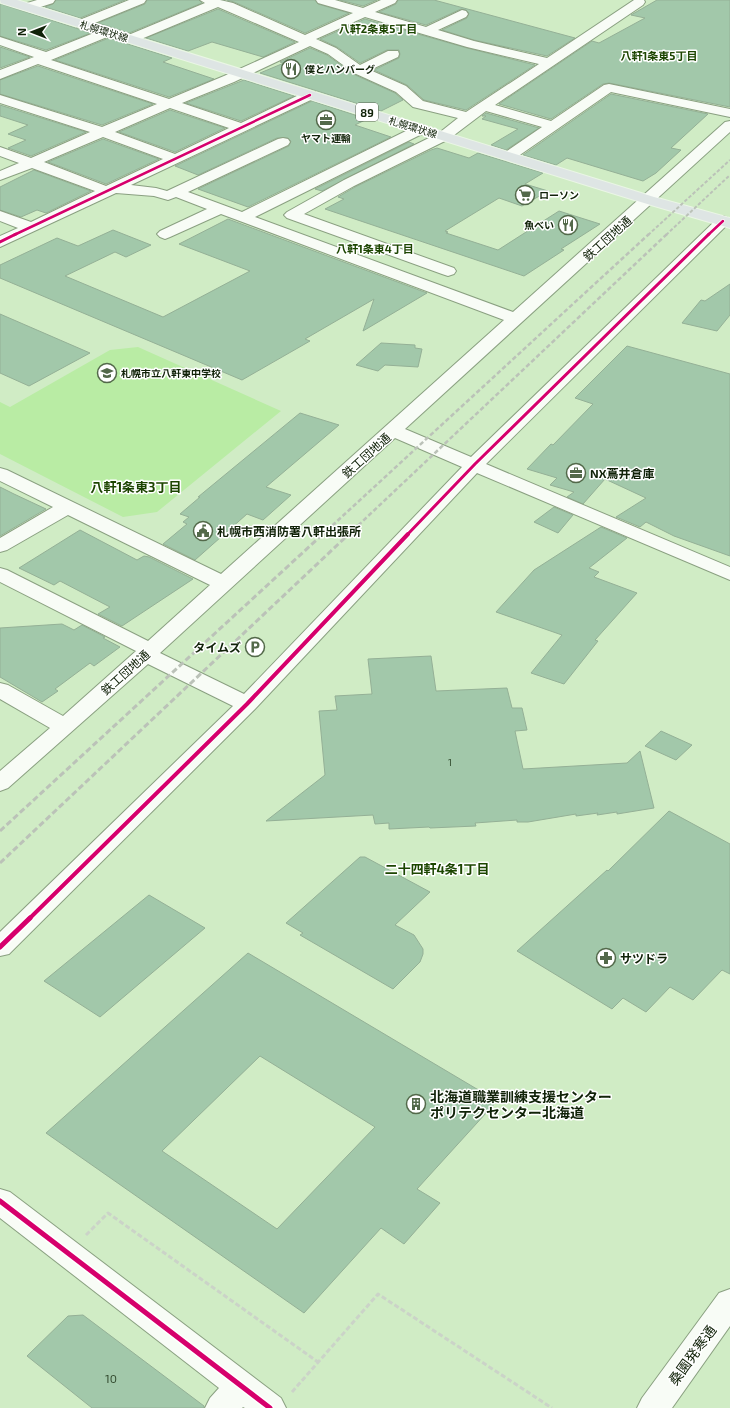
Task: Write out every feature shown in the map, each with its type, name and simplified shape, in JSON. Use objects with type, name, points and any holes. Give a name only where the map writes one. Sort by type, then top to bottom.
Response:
[{"type":"main road","name":"札幌環状線","points":[[5,0],[649,200],[727,222]]},
{"type":"street","points":[[28,7],[49,0]]},
{"type":"street","points":[[81,24],[140,0]]},
{"type":"street","points":[[322,0],[471,44],[549,62]]},
{"type":"street","points":[[0,176],[229,79],[392,0]]},
{"type":"street","points":[[448,271],[292,216],[349,183],[444,136],[468,117],[638,2],[630,0]]},
{"type":"street","points":[[130,39],[211,1],[229,6],[332,52],[359,70],[401,89],[418,104],[468,117]]},
{"type":"street","points":[[427,31],[462,14]]},
{"type":"street","points":[[0,75],[108,32]]},
{"type":"street","points":[[2,43],[169,104],[243,128]]},
{"type":"street","points":[[359,70],[392,54]]},
{"type":"street","points":[[509,156],[610,88],[730,113]]},
{"type":"street","points":[[0,242],[310,95]]},
{"type":"street","points":[[0,99],[103,132],[176,159]]},
{"type":"street","points":[[484,106],[554,126]]},
{"type":"street","name":"鉄工団地通","points":[[0,783],[65,728],[223,583],[730,126]]},
{"type":"street","points":[[243,218],[421,129]]},
{"type":"street","points":[[0,151],[110,189],[156,192],[168,196],[282,142]]},
{"type":"street","points":[[175,192],[516,319]]},
{"type":"street","points":[[165,234],[220,209]]},
{"type":"street","points":[[0,216],[31,228]]},
{"type":"street","points":[[0,947],[247,704],[475,464],[727,222]]},
{"type":"street","points":[[393,431],[475,464],[730,574]]},
{"type":"street","points":[[0,474],[223,583]]},
{"type":"street","points":[[0,546],[67,507]]},
{"type":"street","points":[[0,574],[247,704]]},
{"type":"street","points":[[0,690],[65,728]]},
{"type":"street","points":[[0,1201],[231,1397],[281,1400]]},
{"type":"street","name":"桑園発寒通","points":[[653,1408],[730,1302]]},
{"type":"path","points":[[85,1237],[108,1213],[318,1362]]},
{"type":"path","points":[[281,1400],[318,1362],[378,1294],[552,1408]]},
{"type":"green space","points":[[138,347],[281,411],[157,512],[123,517],[0,454],[0,402],[10,407],[110,350]]},
{"type":"building","points":[[56,0],[125,0],[80,18],[45,7],[53,4]]},
{"type":"building","points":[[147,0],[199,0],[202,3],[129,33],[98,23],[145,4]]},
{"type":"building","points":[[227,0],[315,0],[318,4],[349,13],[305,33]]},
{"type":"building","points":[[340,0],[377,0],[363,6]]},
{"type":"building","points":[[398,0],[434,0],[575,38],[547,56],[474,40],[442,30],[467,18],[469,13],[466,10],[461,9],[426,25],[379,12],[396,4]]},
{"type":"building","points":[[657,0],[730,0],[730,107],[609,83],[603,84],[551,119],[499,104],[592,41],[599,43],[645,18],[631,15]]},
{"type":"building","points":[[0,4],[91,33],[46,50],[0,36]]},
{"type":"building","points":[[218,9],[295,42],[263,57],[212,42],[188,51],[146,38]]},
{"type":"building","points":[[365,19],[467,48],[535,65],[466,110],[424,100],[407,85],[374,70],[399,58],[399,50],[387,50],[360,63],[337,47],[320,39]]},
{"type":"building","points":[[109,38],[172,58],[163,62],[214,79],[169,97],[55,60]]},
{"type":"building","points":[[0,47],[30,57],[0,68]]},
{"type":"building","points":[[310,48],[327,55],[353,74],[395,93],[403,100],[381,111],[260,73],[284,63],[280,62]]},
{"type":"building","points":[[38,66],[153,104],[102,125],[0,94],[0,80]]},
{"type":"building","points":[[244,80],[294,96],[241,121],[186,103]]},
{"type":"building","points":[[611,94],[708,114],[671,148],[681,150],[656,173],[643,181],[567,158],[556,165],[523,155]]},
{"type":"building","points":[[312,101],[367,119],[355,125],[391,137],[248,207],[198,189],[289,146],[291,141],[288,138],[277,138],[198,175],[175,166]]},
{"type":"building","points":[[0,105],[86,132],[31,156],[8,148],[26,140],[8,134],[28,125],[0,116]]},
{"type":"building","points":[[170,110],[225,128],[175,152],[119,132]]},
{"type":"building","points":[[486,113],[539,128],[506,150],[491,145],[518,129],[482,119],[486,116],[482,116]]},
{"type":"building","points":[[103,139],[159,159],[106,184],[48,162]]},
{"type":"building","points":[[409,142],[414,144],[322,191],[315,189]]},
{"type":"building","points":[[437,148],[469,158],[478,153],[543,173],[525,184],[548,191],[522,206],[499,198],[445,231],[448,232],[446,233],[498,250],[559,211],[600,224],[561,249],[564,250],[524,276],[325,209],[344,199],[338,197],[355,187]]},
{"type":"building","points":[[34,170],[91,191],[46,213],[37,210],[21,217],[0,210],[0,187]]},
{"type":"building","points":[[228,219],[427,293],[363,331],[374,299],[305,339],[310,341],[242,380],[0,278],[0,265],[57,238],[78,246],[113,230],[151,245],[126,257],[115,252],[65,276],[163,317],[250,271],[179,244]]},
{"type":"building","points":[[730,284],[730,315],[717,331],[682,323],[701,300],[705,301]]},
{"type":"building","points":[[0,314],[90,353],[29,386],[0,373]]},
{"type":"building","points":[[381,343],[415,345],[415,348],[422,349],[418,367],[385,365],[378,371],[356,365]]},
{"type":"building","points":[[627,346],[730,374],[730,556],[674,536],[646,522],[640,527],[616,517],[646,498],[605,479],[583,504],[567,497],[574,492],[550,485],[557,478],[527,469],[593,404],[575,398]]},
{"type":"building","points":[[300,413],[339,425],[266,487],[291,495],[263,520],[247,514],[195,560],[163,544],[187,524],[183,522],[189,517],[180,514],[200,497],[198,497]]},
{"type":"building","points":[[0,487],[14,494],[46,509],[0,536]]},
{"type":"building","points":[[554,507],[573,515],[558,533],[534,522]]},
{"type":"building","points":[[601,527],[627,538],[589,568],[599,572],[594,577],[637,593],[595,640],[598,641],[564,684],[531,673],[562,635],[496,612],[534,570]]},
{"type":"building","points":[[80,530],[137,560],[144,556],[149,557],[193,579],[122,626],[98,614],[110,607],[60,581],[54,585],[19,568]]},
{"type":"building","points":[[62,624],[74,630],[82,625],[120,647],[94,666],[90,663],[55,689],[58,691],[42,702],[0,677],[0,628]]},
{"type":"building","points":[[431,656],[436,691],[507,688],[512,708],[522,708],[527,730],[515,731],[523,769],[627,763],[640,751],[654,808],[617,814],[617,812],[576,816],[576,814],[528,822],[517,822],[517,820],[475,823],[476,826],[430,828],[389,829],[389,823],[375,824],[373,815],[266,821],[325,775],[319,711],[337,710],[335,696],[372,694],[368,659]]},
{"type":"building","points":[[661,731],[692,745],[676,760],[645,746]]},
{"type":"building","points":[[669,811],[730,844],[730,974],[722,970],[693,1000],[670,987],[646,1012],[623,998],[612,1009],[517,951],[607,870],[608,871]]},
{"type":"building","points":[[360,857],[365,857],[430,892],[395,925],[414,935],[423,949],[423,954],[420,962],[393,989],[300,935],[303,933],[286,923]]},
{"type":"building","points":[[149,895],[205,928],[100,1017],[44,981]]},
{"type":"building","name":"北海道職業訓練支援センター ポリテクセンター北海道","points":[[248,953],[497,1101],[417,1189],[440,1203],[404,1244],[381,1228],[304,1313],[46,1133]],"holes":[[[260,1056],[375,1127],[277,1229],[162,1151]]]},
{"type":"building","points":[[83,1315],[204,1406],[204,1408],[92,1408],[27,1356],[68,1316]]},
{"type":"railway","points":[[648,235],[730,160]]},
{"type":"railway","points":[[666,235],[730,175]]},
{"type":"railway","points":[[322,535],[649,234]]},
{"type":"railway","points":[[348,535],[667,234]]},
{"type":"railway","points":[[0,831],[323,534]]},
{"type":"railway","points":[[0,863],[349,534]]},
{"type":"cycle path","points":[[0,242],[310,95]]},
{"type":"cycle path","points":[[0,947],[247,704],[475,464],[723,221]]},
{"type":"cycle path","points":[[0,1201],[270,1408]]},
{"type":"place","name":"僕とハンバーグ","points":[[291,69]]},
{"type":"place","name":"ヤマト運輸","points":[[326,120]]},
{"type":"place","name":"ローソン","points":[[525,195]]},
{"type":"place","name":"魚べい","points":[[568,225]]},
{"type":"place","name":"札幌市立八軒東中学校","points":[[107,373]]},
{"type":"place","name":"NX蔦井倉庫","points":[[576,473]]},
{"type":"place","name":"札幌市西消防署八軒出張所","points":[[203,531]]},
{"type":"place","name":"タイムズ","points":[[255,647]]},
{"type":"place","name":"サツドラ","points":[[606,958]]},
{"type":"place","name":"北海道職業訓練支援センター ポリテクセンター北海道","points":[[416,1104]]},
{"type":"district","name":"八軒2条東5丁目","points":[[378,28]]},
{"type":"district","name":"八軒1条東5丁目","points":[[659,55]]},
{"type":"district","name":"八軒1条東4丁目","points":[[375,248]]},
{"type":"district","name":"八軒1条東3丁目","points":[[136,487]]},
{"type":"district","name":"二十四軒4条1丁目","points":[[437,869]]}]
